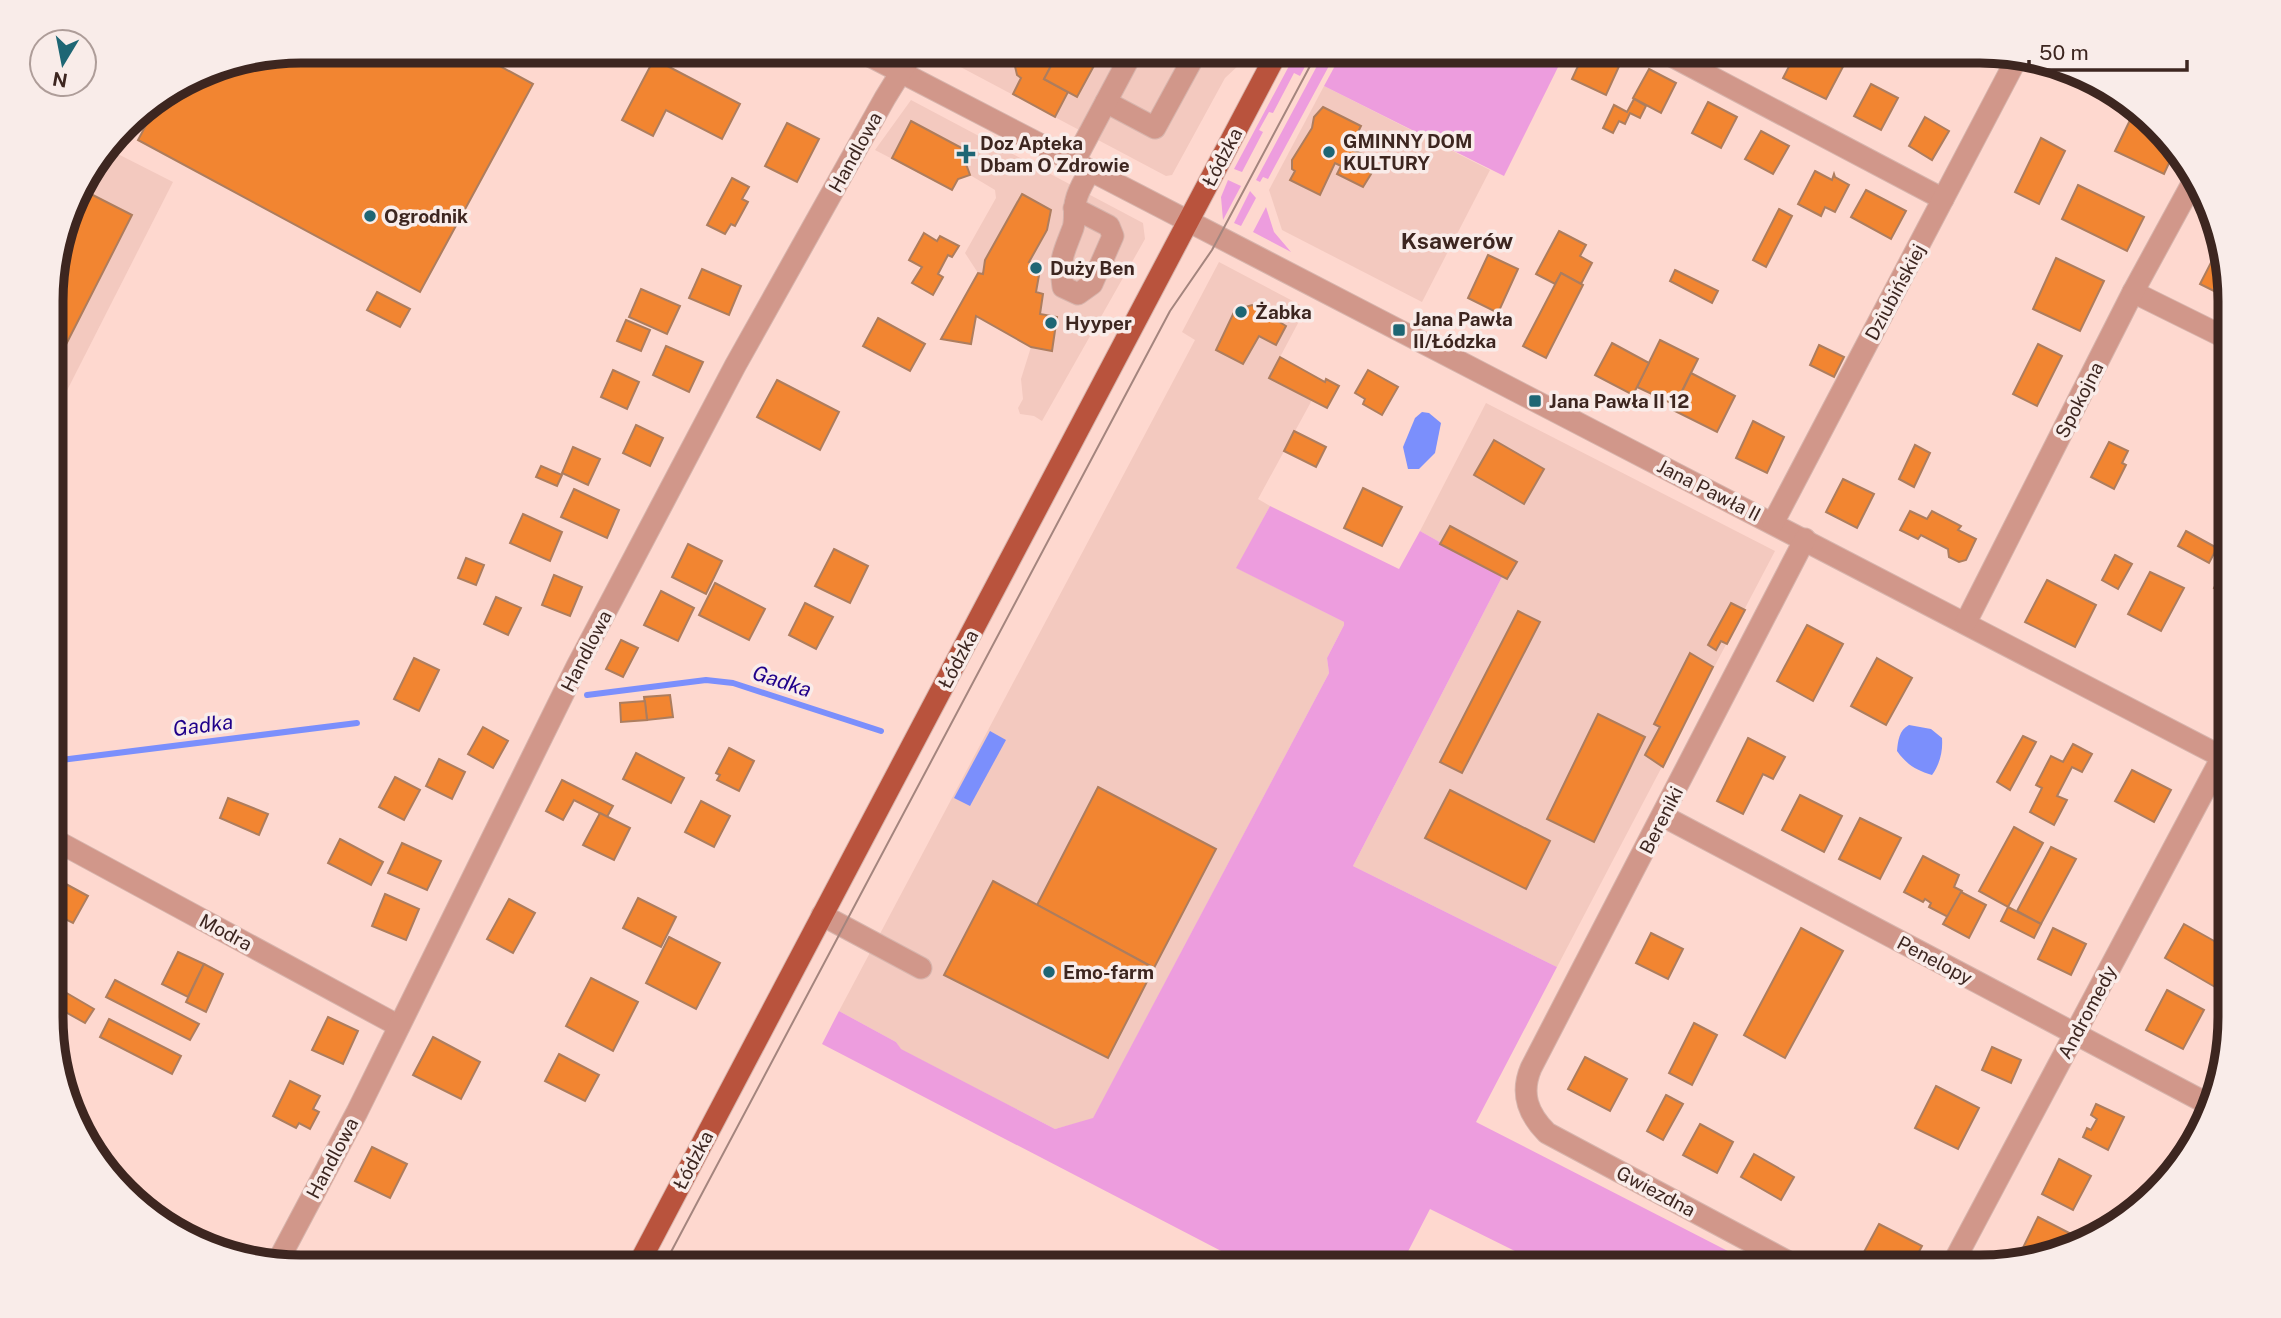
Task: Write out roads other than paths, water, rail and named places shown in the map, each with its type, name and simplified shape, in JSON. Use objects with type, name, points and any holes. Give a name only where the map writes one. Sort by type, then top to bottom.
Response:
[{"type":"main road","name":"Łódzka","points":[[643,1255],[1272,63]]},
{"type":"street","name":"Jana Pawła II","points":[[882,63],[2217,754]]},
{"type":"street","name":"Handlowa","points":[[282,1254],[400,1026],[584,653],[735,366],[907,63]]},
{"type":"street","points":[[1074,208],[1082,166],[1106,102],[1127,63]]},
{"type":"street","points":[[1106,102],[1156,128],[1191,63]]},
{"type":"street","points":[[1685,63],[1944,199]]},
{"type":"street","name":"Dziubińskiej","points":[[1773,523],[2013,65]]},
{"type":"street","name":"Spokojna","points":[[1966,622],[2133,292],[2189,189]]},
{"type":"street","points":[[2133,292],[2217,334]]},
{"type":"street","name":"Bereniki","points":[[1527,1102],[1525,1088],[1531,1068],[1805,539]]},
{"type":"street","name":"Andromedy","points":[[1958,1254],[2217,775]]},
{"type":"street","name":"Penelopy","points":[[1663,816],[2202,1101]]},
{"type":"street","name":"Modra","points":[[63,844],[400,1026]]},
{"type":"street","points":[[822,915],[921,968]]},
{"type":"street","name":"Gwiezdna","points":[[1527,1102],[1537,1123],[1557,1139],[1774,1254]]},
{"type":"water","points":[[1422,412],[1429,413],[1441,423],[1435,453],[1419,469],[1408,469],[1403,447],[1415,418]]},
{"type":"water","points":[[1909,725],[1931,729],[1942,738],[1940,757],[1932,775],[1912,766],[1897,751],[1901,733]]},
{"type":"water","points":[[990,731],[1006,740],[970,806],[954,798]]},
{"type":"waterway","name":"Gadka","points":[[587,695],[706,680],[733,683],[881,731]]},
{"type":"waterway","name":"Gadka","points":[[63,760],[357,723]]},
{"type":"tram line","points":[[669,1255],[1170,311],[1212,250],[1312,63]]},
{"type":"place","name":"GMINNY DOM KULTURY","points":[[1329,152]]},
{"type":"place","name":"Doz Apteka Dbam O Zdrowie","points":[[966,154]]},
{"type":"place","name":"Ogrodnik","points":[[370,216]]},
{"type":"place","name":"Duży Ben","points":[[1036,268]]},
{"type":"place","name":"Żabka","points":[[1241,312]]},
{"type":"place","name":"Hyyper","points":[[1051,323]]},
{"type":"place","name":"Jana Pawła II/Łódzka","points":[[1399,330]]},
{"type":"place","name":"Jana Pawła II 12","points":[[1535,401]]},
{"type":"place","name":"Emo-farm","points":[[1049,972]]},
{"type":"district","name":"Ksawerów","points":[[1457,240]]}]
